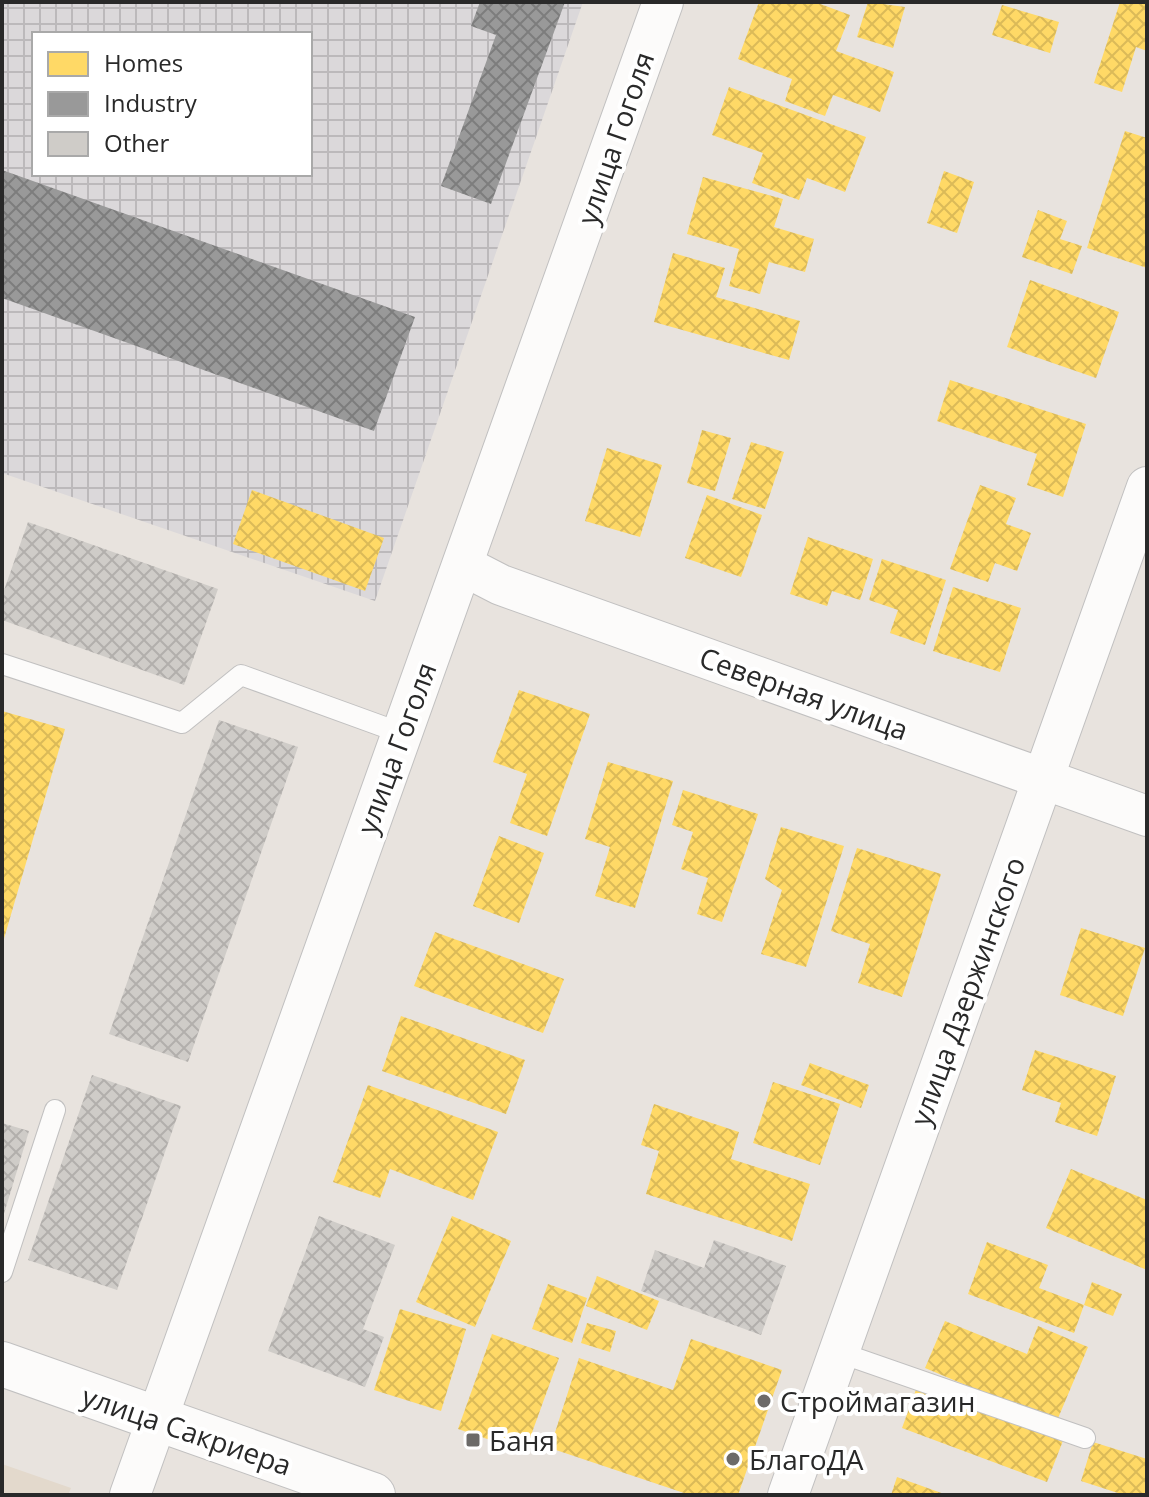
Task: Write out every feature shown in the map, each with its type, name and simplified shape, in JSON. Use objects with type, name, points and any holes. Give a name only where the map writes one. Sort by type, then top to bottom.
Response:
[{"type":"street","name":"улица Гоголя","points":[[130,1495],[663,2]]},
{"type":"street","name":"улица Дзержинского","points":[[788,1495],[1147,487]]},
{"type":"street","name":"Северная улица","points":[[464,566],[501,585],[1147,816]]},
{"type":"street","name":"улица Сакриера","points":[[2,1364],[373,1495]]},
{"type":"lane","points":[[2,664],[182,723],[241,675],[401,733]]},
{"type":"lane","points":[[2,1272],[55,1110]]},
{"type":"lane","points":[[838,1352],[1085,1438]]},
{"type":"shaded area","points":[[2,2],[583,2],[375,601],[2,473]]},
{"type":"shaded area","points":[[2,1464],[71,1488],[68,1495],[2,1495]]},
{"type":"building: Homes","points":[[759,2],[815,2],[850,15],[836,51],[894,72],[880,112],[833,95],[825,116],[785,101],[792,79],[738,59]]},
{"type":"building: Homes","points":[[868,2],[905,7],[893,48],[857,37]]},
{"type":"building: Homes","points":[[1120,2],[1147,2],[1147,51],[1136,47],[1122,92],[1094,83]]},
{"type":"building: Homes","points":[[1002,5],[1059,22],[1050,53],[992,35]]},
{"type":"building: Homes","points":[[729,87],[866,137],[845,192],[807,178],[799,200],[752,183],[763,153],[712,135]]},
{"type":"building: Homes","points":[[1125,131],[1147,138],[1147,268],[1087,248]]},
{"type":"building: Homes","points":[[944,171],[974,182],[957,233],[927,223]]},
{"type":"building: Homes","points":[[703,177],[783,199],[774,227],[814,239],[805,272],[769,262],[760,294],[729,286],[739,249],[687,234]]},
{"type":"building: Homes","points":[[1038,210],[1067,221],[1060,239],[1082,246],[1072,274],[1022,257]]},
{"type":"building: Homes","points":[[673,253],[725,268],[716,297],[800,321],[789,360],[654,322]]},
{"type":"building: Homes","points":[[1030,280],[1119,312],[1096,378],[1007,347]]},
{"type":"building: Homes","points":[[950,380],[1086,424],[1063,497],[1027,485],[1037,454],[937,421]]},
{"type":"building: Homes","points":[[702,430],[731,438],[715,491],[687,483]]},
{"type":"building: Homes","points":[[751,442],[784,452],[765,509],[732,499]]},
{"type":"building: Homes","points":[[607,448],[662,465],[640,537],[585,521]]},
{"type":"building: Homes","points":[[980,485],[1016,498],[1006,524],[1031,533],[1017,571],[995,563],[988,582],[950,569]]},
{"type":"building: Homes","points":[[252,490],[384,538],[365,591],[233,544]]},
{"type":"building: Homes","points":[[707,495],[762,515],[741,577],[685,558]]},
{"type":"building: Homes","points":[[808,537],[873,559],[860,600],[832,591],[827,606],[790,594]]},
{"type":"building: Homes","points":[[882,559],[946,580],[925,645],[890,633],[898,610],[869,600]]},
{"type":"building: Homes","points":[[953,587],[1021,608],[1000,672],[933,651]]},
{"type":"building: Homes","points":[[519,690],[590,714],[547,836],[510,823],[527,774],[493,762]]},
{"type":"building: Homes","points":[[2,711],[65,729],[3,942],[2,942]]},
{"type":"building: Homes","points":[[608,762],[673,781],[635,908],[595,896],[610,847],[585,839]]},
{"type":"building: Homes","points":[[683,790],[758,814],[722,922],[697,914],[708,878],[681,869],[693,832],[672,825]]},
{"type":"building: Homes","points":[[781,827],[844,846],[806,967],[761,954],[782,890],[765,879]]},
{"type":"building: Homes","points":[[499,836],[544,853],[519,923],[473,906]]},
{"type":"building: Homes","points":[[857,848],[941,874],[902,997],[858,983],[870,944],[831,931]]},
{"type":"building: Homes","points":[[1081,928],[1145,948],[1123,1016],[1060,995]]},
{"type":"building: Homes","points":[[435,932],[564,979],[543,1033],[414,986]]},
{"type":"building: Homes","points":[[401,1016],[525,1060],[506,1114],[382,1071]]},
{"type":"building: Homes","points":[[1035,1050],[1116,1076],[1097,1136],[1055,1122],[1061,1103],[1022,1090]]},
{"type":"building: Homes","points":[[810,1063],[869,1085],[861,1108],[801,1085]]},
{"type":"building: Homes","points":[[773,1082],[840,1104],[820,1165],[753,1143]]},
{"type":"building: Homes","points":[[368,1085],[498,1132],[473,1200],[390,1169],[380,1198],[333,1182]]},
{"type":"building: Homes","points":[[654,1104],[739,1132],[731,1159],[810,1184],[792,1241],[646,1194],[659,1151],[641,1145]]},
{"type":"building: Homes","points":[[1071,1169],[1147,1200],[1147,1270],[1046,1228]]},
{"type":"building: Homes","points":[[452,1216],[511,1241],[475,1327],[416,1302]]},
{"type":"building: Homes","points":[[987,1242],[1048,1265],[1039,1288],[1084,1305],[1074,1333],[968,1294]]},
{"type":"building: Homes","points":[[597,1276],[659,1301],[647,1330],[586,1306]]},
{"type":"building: Homes","points":[[1092,1282],[1122,1294],[1113,1316],[1084,1305]]},
{"type":"building: Homes","points":[[548,1284],[587,1298],[572,1343],[532,1329]]},
{"type":"building: Homes","points":[[400,1309],[466,1329],[441,1411],[374,1390]]},
{"type":"building: Homes","points":[[945,1321],[1027,1354],[1038,1326],[1088,1347],[1056,1423],[925,1368]]},
{"type":"building: Homes","points":[[587,1323],[616,1331],[610,1352],[581,1343]]},
{"type":"building: Homes","points":[[492,1334],[559,1358],[525,1452],[458,1429]]},
{"type":"building: Homes","points":[[691,1339],[782,1370],[738,1495],[690,1495],[550,1448],[579,1358],[673,1390]]},
{"type":"building: Homes","points":[[918,1384],[1064,1438],[1047,1482],[902,1428]]},
{"type":"building: Homes","points":[[1093,1442],[1147,1459],[1147,1495],[1124,1495],[1081,1481]]},
{"type":"building: Homes","points":[[897,1477],[947,1495],[891,1495]]},
{"type":"building: Industry","points":[[480,2],[565,2],[491,204],[441,186],[496,35],[471,26]]},
{"type":"building: Industry","points":[[2,170],[415,317],[374,431],[2,298]]},
{"type":"building: Other","points":[[28,522],[218,589],[184,685],[2,620],[2,596]]},
{"type":"building: Other","points":[[219,720],[298,747],[188,1062],[109,1034]]},
{"type":"building: Other","points":[[92,1075],[181,1106],[117,1290],[28,1260]]},
{"type":"building: Other","points":[[2,1123],[29,1131],[3,1217],[2,1216]]},
{"type":"building: Other","points":[[319,1216],[395,1245],[363,1329],[384,1337],[365,1387],[268,1351]]},
{"type":"building: Other","points":[[714,1240],[786,1266],[761,1335],[641,1291],[655,1250],[704,1268]]},
{"type":"place","name":"Строймагазин","points":[[764,1401]]},
{"type":"place","name":"Баня","points":[[473,1440]]},
{"type":"place","name":"БлагоДА","points":[[733,1459]]}]
